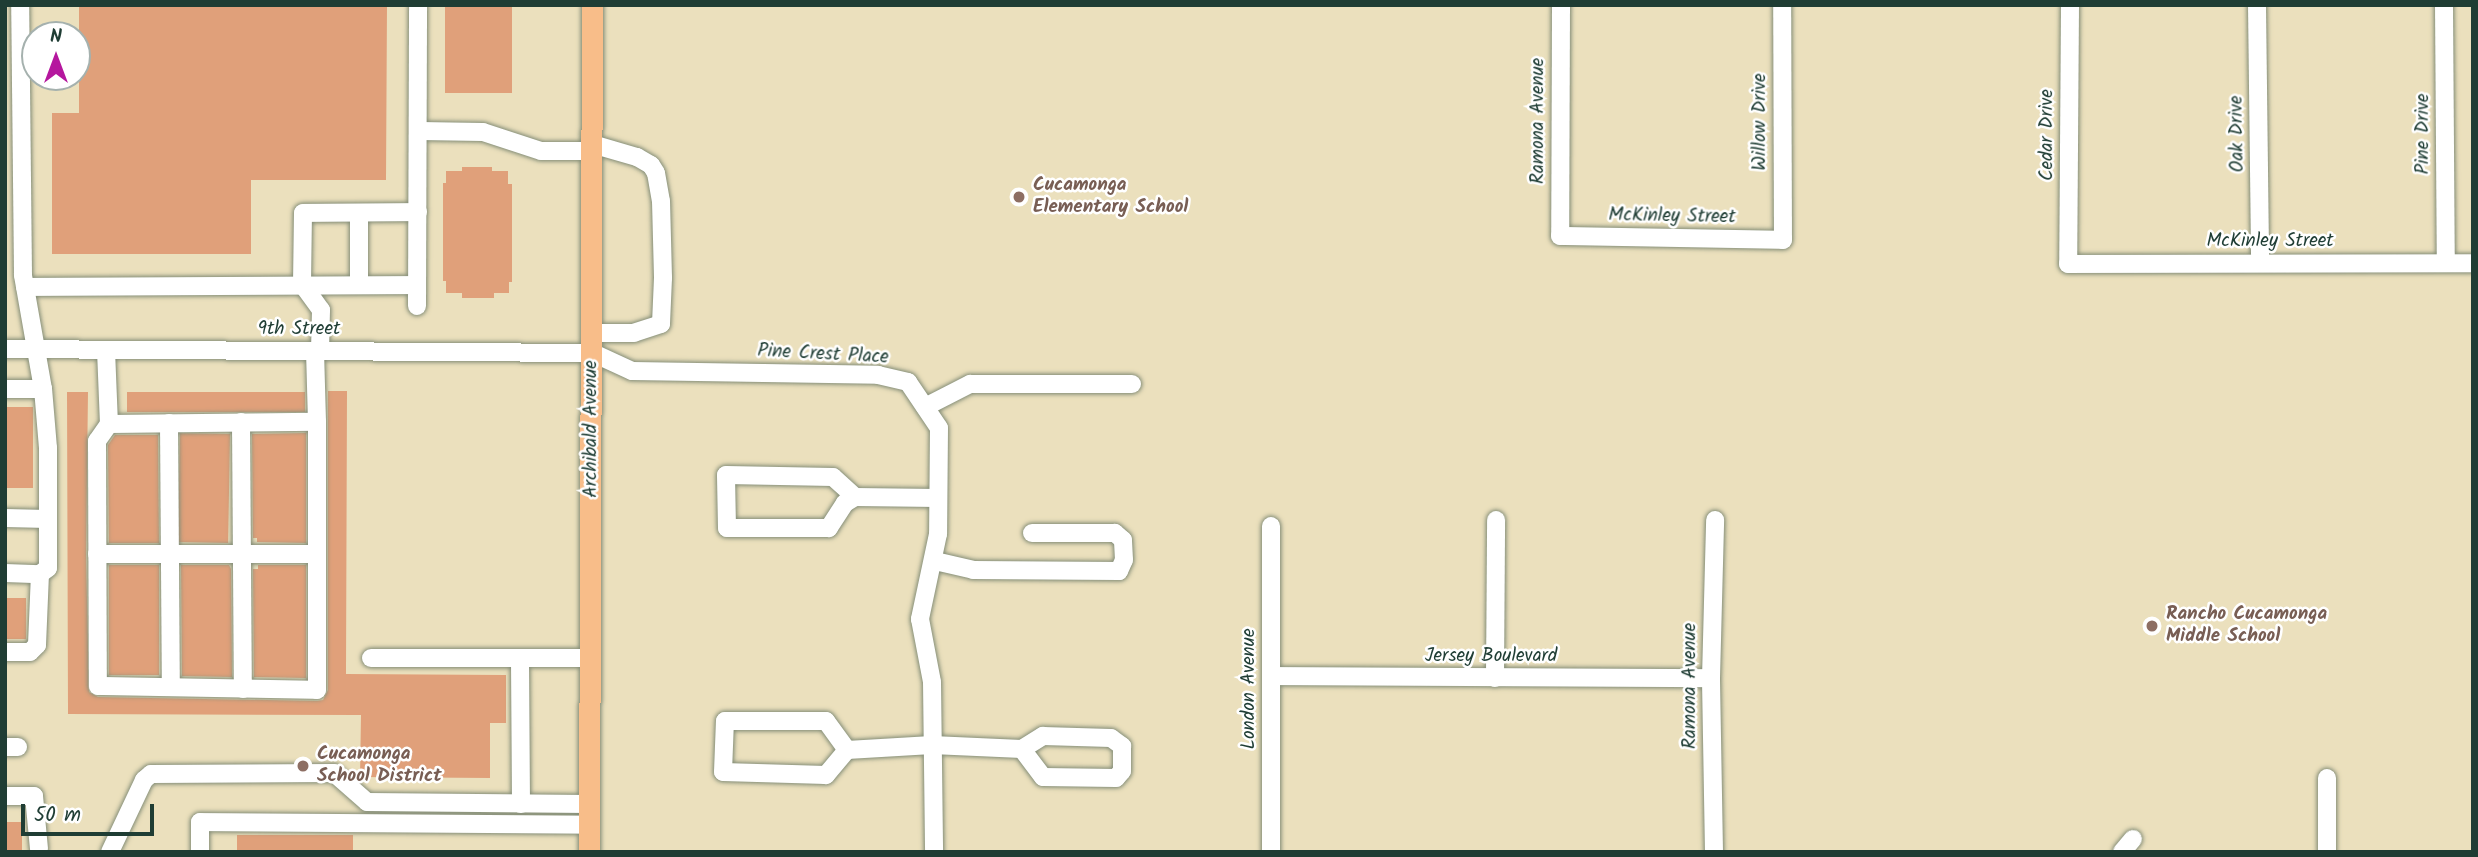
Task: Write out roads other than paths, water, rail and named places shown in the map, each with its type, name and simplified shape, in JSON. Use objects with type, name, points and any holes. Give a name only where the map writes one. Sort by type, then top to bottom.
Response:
[{"type":"main road","name":"Archibald Avenue","points":[[589,852],[593,343],[592,5]]},
{"type":"street","points":[[5,573],[40,574],[48,568],[48,448],[38,349],[25,287],[13,92],[20,5]]},
{"type":"street","points":[[417,306],[420,131],[418,5]]},
{"type":"street","name":"Ramona Avenue","points":[[1560,236],[1561,5]]},
{"type":"street","name":"Willow Drive","points":[[1782,5],[1783,240]]},
{"type":"street","name":"Cedar Drive","points":[[2068,264],[2070,5]]},
{"type":"street","name":"Oak Drive","points":[[2257,5],[2260,263]]},
{"type":"street","name":"Pine Drive","points":[[2444,5],[2446,263]]},
{"type":"street","points":[[420,131],[483,132],[541,151],[592,148]]},
{"type":"street","name":"9th Street","points":[[5,349],[318,351],[593,343],[661,324],[661,201],[656,173],[651,164],[637,157],[592,148]]},
{"type":"street","points":[[106,350],[109,424],[97,441],[98,686],[317,690],[317,422],[321,310],[302,284],[303,213],[418,212]]},
{"type":"street","points":[[359,213],[359,285]]},
{"type":"street","name":"McKinley Street","points":[[1560,236],[1783,240]]},
{"type":"street","name":"McKinley Street","points":[[2068,264],[2473,263]]},
{"type":"street","points":[[25,287],[417,285]]},
{"type":"street","name":"Pine Crest Place","points":[[593,343],[632,371],[878,375],[908,382],[925,407],[939,428],[935,561],[920,619],[932,682],[934,852]]},
{"type":"street","points":[[925,407],[970,384],[1132,384]]},
{"type":"street","points":[[5,389],[43,389]]},
{"type":"street","points":[[241,422],[243,689]]},
{"type":"street","points":[[109,424],[317,422]]},
{"type":"street","points":[[169,423],[171,687]]},
{"type":"street","points":[[855,497],[832,477],[726,475],[727,528],[829,528],[845,503],[855,497],[938,498]]},
{"type":"street","points":[[5,518],[48,519]]},
{"type":"street","points":[[1495,678],[1496,520]]},
{"type":"street","name":"Ramona Avenue","points":[[1714,852],[1711,678],[1715,520]]},
{"type":"street","name":"London Avenue","points":[[1270,852],[1271,526]]},
{"type":"street","points":[[935,561],[973,570],[1119,571],[1124,561],[1123,540],[1115,533],[1032,533]]},
{"type":"street","points":[[97,554],[317,554]]},
{"type":"street","points":[[5,652],[30,652],[37,645],[40,574]]},
{"type":"street","points":[[370,657],[591,658]]},
{"type":"street","points":[[520,658],[521,804]]},
{"type":"street","name":"Jersey Boulevard","points":[[1270,676],[1711,678]]},
{"type":"street","points":[[847,750],[826,721],[725,721],[723,772],[826,775],[847,750],[932,745],[1022,749],[1043,736],[1111,738],[1122,746],[1122,771],[1116,778],[1043,777],[1022,749]]},
{"type":"street","points":[[110,852],[144,780],[151,774],[334,773],[367,802],[521,804],[589,815]]},
{"type":"street","points":[[2327,778],[2327,852]]},
{"type":"street","points":[[5,796],[34,796],[39,849]]},
{"type":"street","points":[[200,852],[200,822],[589,815]]},
{"type":"place","name":"Cucamonga Elementary School","points":[[1019,197]]},
{"type":"place","name":"Rancho Cucamonga Middle School","points":[[2152,626]]},
{"type":"place","name":"Cucamonga School District","points":[[303,766]]}]
